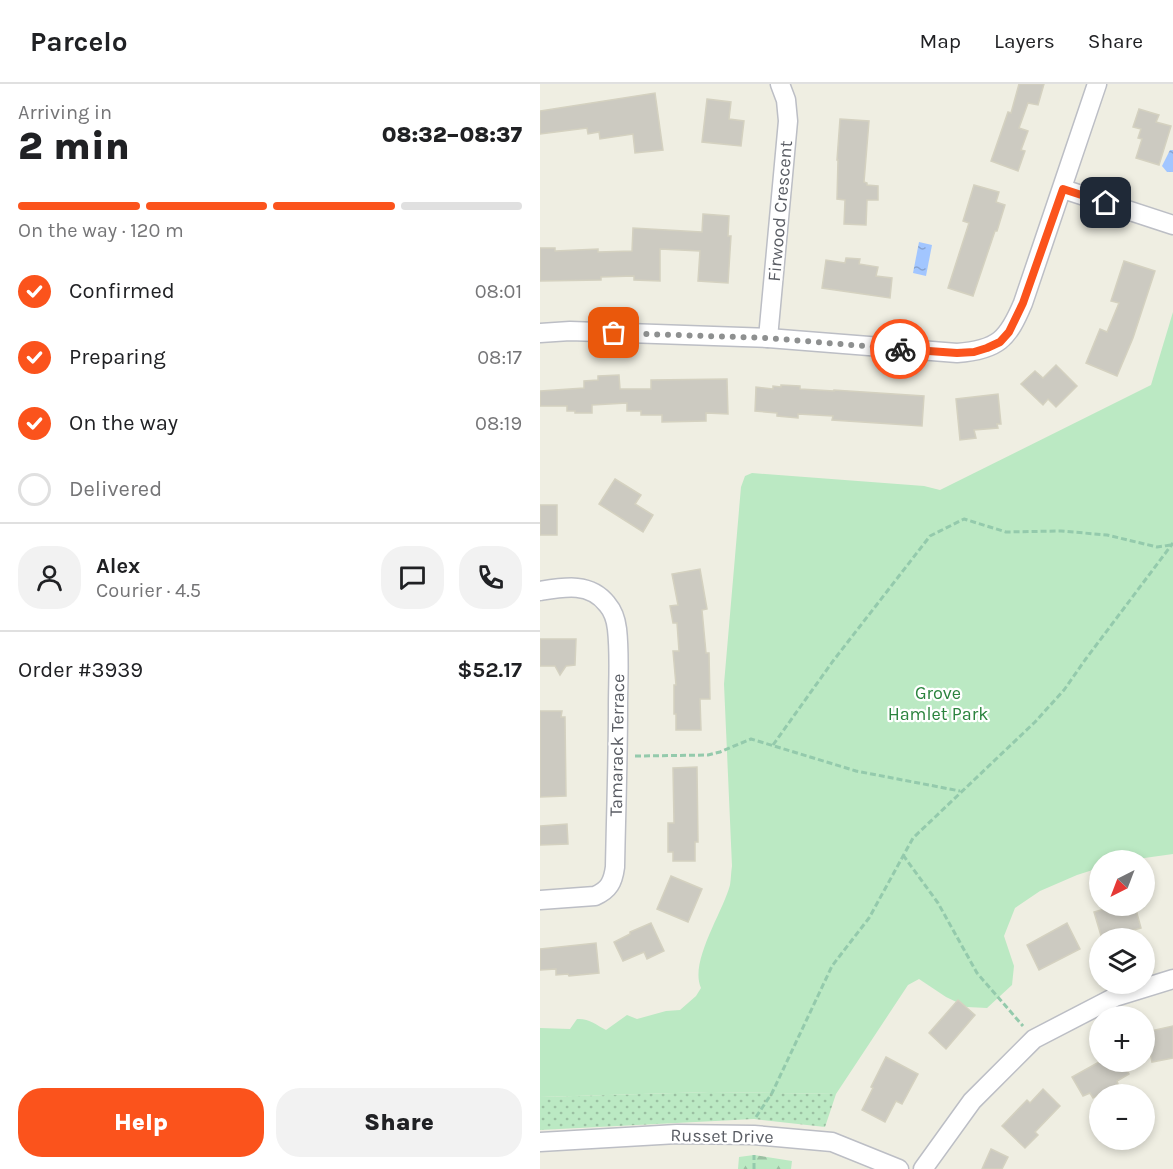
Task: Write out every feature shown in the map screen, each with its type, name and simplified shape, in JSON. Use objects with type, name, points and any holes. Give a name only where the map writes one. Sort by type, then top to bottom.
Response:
[{"type":"street","name":"Firwood Crescent","points":[[768,338],[788,121],[786,100],[780,84]]},
{"type":"street","points":[[540,333],[570,331],[768,338],[957,353],[974,352],[987,348],[1000,342],[1009,332],[1023,303],[1097,84]]},
{"type":"street","points":[[1063,189],[1173,225]]},
{"type":"street","name":"Tamarack Terrace","points":[[540,591],[575,587],[597,594],[607,603],[614,615],[618,648],[618,755],[614,879],[603,893],[595,896],[540,900]]},
{"type":"street","points":[[923,1169],[972,1101],[1034,1039],[1115,997],[1173,979]]},
{"type":"street","name":"Russet Drive","points":[[540,1142],[677,1134],[754,1135],[832,1142],[899,1169]]},
{"type":"path","points":[[772,746],[833,661],[930,536],[938,531],[964,519],[1006,532],[1061,531],[1107,535],[1156,547],[1172,544]]},
{"type":"path","points":[[754,1119],[772,1093],[832,966],[869,918],[913,838],[1035,722],[1064,690],[1172,544]]},
{"type":"path","points":[[618,755],[708,755],[751,739],[856,771],[961,791]]},
{"type":"path","points":[[903,855],[938,903],[977,973],[1034,1039]]},
{"type":"path","points":[[754,1155],[754,1169]]},
{"type":"green space","name":"Grove Hamlet Park","points":[[1173,312],[1173,854],[1155,857],[1155,850],[1089,850],[1089,871],[1040,891],[1015,908],[1004,936],[1014,966],[1012,985],[987,1008],[967,1007],[946,997],[919,979],[908,985],[836,1094],[710,1092],[540,1097],[540,1028],[570,1029],[577,1019],[581,1019],[606,1030],[627,1015],[637,1019],[666,1011],[680,1010],[696,996],[701,988],[699,965],[730,885],[732,866],[724,684],[741,487],[745,476],[752,473],[924,486],[940,490],[1151,385]]},
{"type":"green space","points":[[710,1092],[836,1094],[825,1127],[754,1119],[540,1130],[540,1097]]},
{"type":"green space","points":[[754,1155],[792,1161],[791,1169],[738,1169],[739,1157]]},
{"type":"water","points":[[1170,150],[1173,150],[1173,172],[1167,172],[1162,166]]},
{"type":"water","points":[[919,242],[932,245],[926,276],[913,273]]},
{"type":"building","points":[[1019,84],[1044,84],[1038,105],[1028,103],[1019,128],[1028,131],[1021,150],[1025,151],[1018,171],[991,161],[1008,112],[1011,113]]},
{"type":"building","points":[[655,93],[663,150],[635,153],[633,134],[600,139],[599,132],[588,134],[587,128],[540,134],[540,111]]},
{"type":"building","points":[[707,99],[731,102],[729,119],[744,121],[741,146],[702,142]]},
{"type":"building","points":[[1139,109],[1159,115],[1156,122],[1171,126],[1159,165],[1136,158],[1142,139],[1138,138],[1141,129],[1133,127]]},
{"type":"building","points":[[840,119],[869,121],[864,182],[867,185],[878,186],[878,200],[867,200],[866,225],[844,224],[845,200],[837,199]]},
{"type":"building","points":[[974,185],[999,192],[996,202],[1005,205],[973,296],[948,288],[969,223],[963,221]]},
{"type":"building","points":[[703,214],[729,216],[728,236],[731,236],[728,283],[698,281],[700,251],[660,249],[660,281],[634,280],[634,276],[601,277],[601,280],[540,281],[540,248],[555,248],[555,251],[598,249],[598,252],[632,251],[633,228],[702,232]]},
{"type":"building","points":[[846,258],[860,259],[859,264],[878,267],[876,276],[892,278],[890,298],[822,288],[826,260],[845,263]]},
{"type":"building","points":[[1124,261],[1155,271],[1133,338],[1117,376],[1086,363],[1100,329],[1107,332],[1119,303],[1111,301]]},
{"type":"building","points":[[1056,365],[1077,386],[1056,407],[1048,399],[1043,405],[1021,384],[1035,371],[1043,378]]},
{"type":"building","points":[[619,375],[620,389],[651,389],[651,380],[727,379],[728,414],[706,413],[706,421],[662,422],[662,415],[641,415],[641,411],[627,411],[627,403],[592,405],[592,413],[567,411],[567,406],[540,406],[540,391],[584,388],[584,381],[598,380],[598,376]]},
{"type":"building","points":[[781,385],[800,386],[800,389],[924,396],[922,426],[832,420],[833,416],[798,414],[798,418],[755,411],[756,387],[773,389],[773,386],[781,387]]},
{"type":"building","points":[[998,394],[1001,424],[997,424],[998,428],[974,430],[976,438],[960,440],[956,399]]},
{"type":"building","points":[[615,479],[641,495],[635,504],[653,515],[643,532],[599,504]]},
{"type":"building","points":[[540,505],[557,505],[557,535],[540,535]]},
{"type":"building","points":[[700,569],[707,609],[702,610],[706,653],[709,653],[710,699],[700,699],[701,730],[676,730],[673,651],[679,651],[677,623],[673,623],[670,606],[678,605],[672,574]]},
{"type":"building","points":[[540,639],[576,639],[575,665],[566,666],[560,675],[555,666],[540,666]]},
{"type":"building","points":[[540,711],[562,711],[561,717],[565,717],[566,796],[540,797]]},
{"type":"building","points":[[697,767],[698,842],[695,842],[695,861],[673,861],[673,852],[668,852],[668,823],[674,823],[673,768]]},
{"type":"building","points":[[567,824],[568,844],[540,845],[540,826]]},
{"type":"building","points":[[671,876],[702,889],[688,922],[657,909]]},
{"type":"building","points":[[1095,916],[1138,916],[1141,928],[1099,928]]},
{"type":"building","points":[[651,923],[664,951],[647,959],[644,952],[623,961],[614,942]]},
{"type":"building","points":[[1067,923],[1080,949],[1039,970],[1027,945]]},
{"type":"building","points":[[596,943],[599,973],[569,976],[568,974],[556,975],[556,969],[540,970],[540,949]]},
{"type":"building","points":[[958,1000],[975,1015],[946,1049],[929,1033]]},
{"type":"building","points":[[1173,1026],[1173,1058],[1155,1061],[1155,1030]]},
{"type":"building","points":[[886,1057],[918,1074],[902,1104],[896,1101],[885,1122],[862,1110]]},
{"type":"building","points":[[1089,1068],[1089,1072],[1128,1072],[1129,1074],[1117,1081],[1118,1084],[1089,1084],[1089,1093],[1083,1096],[1072,1077]]},
{"type":"building","points":[[1043,1089],[1060,1106],[1035,1132],[1038,1135],[1025,1148],[1002,1126],[1027,1100],[1030,1103]]},
{"type":"building","points":[[991,1149],[1008,1157],[1002,1169],[982,1169]]},
{"type":"way so far","points":[[614,333],[768,338],[900,349]]},
{"type":"route","points":[[900,349],[974,352],[1000,342],[1017,319],[1063,189],[1106,203]]}]
